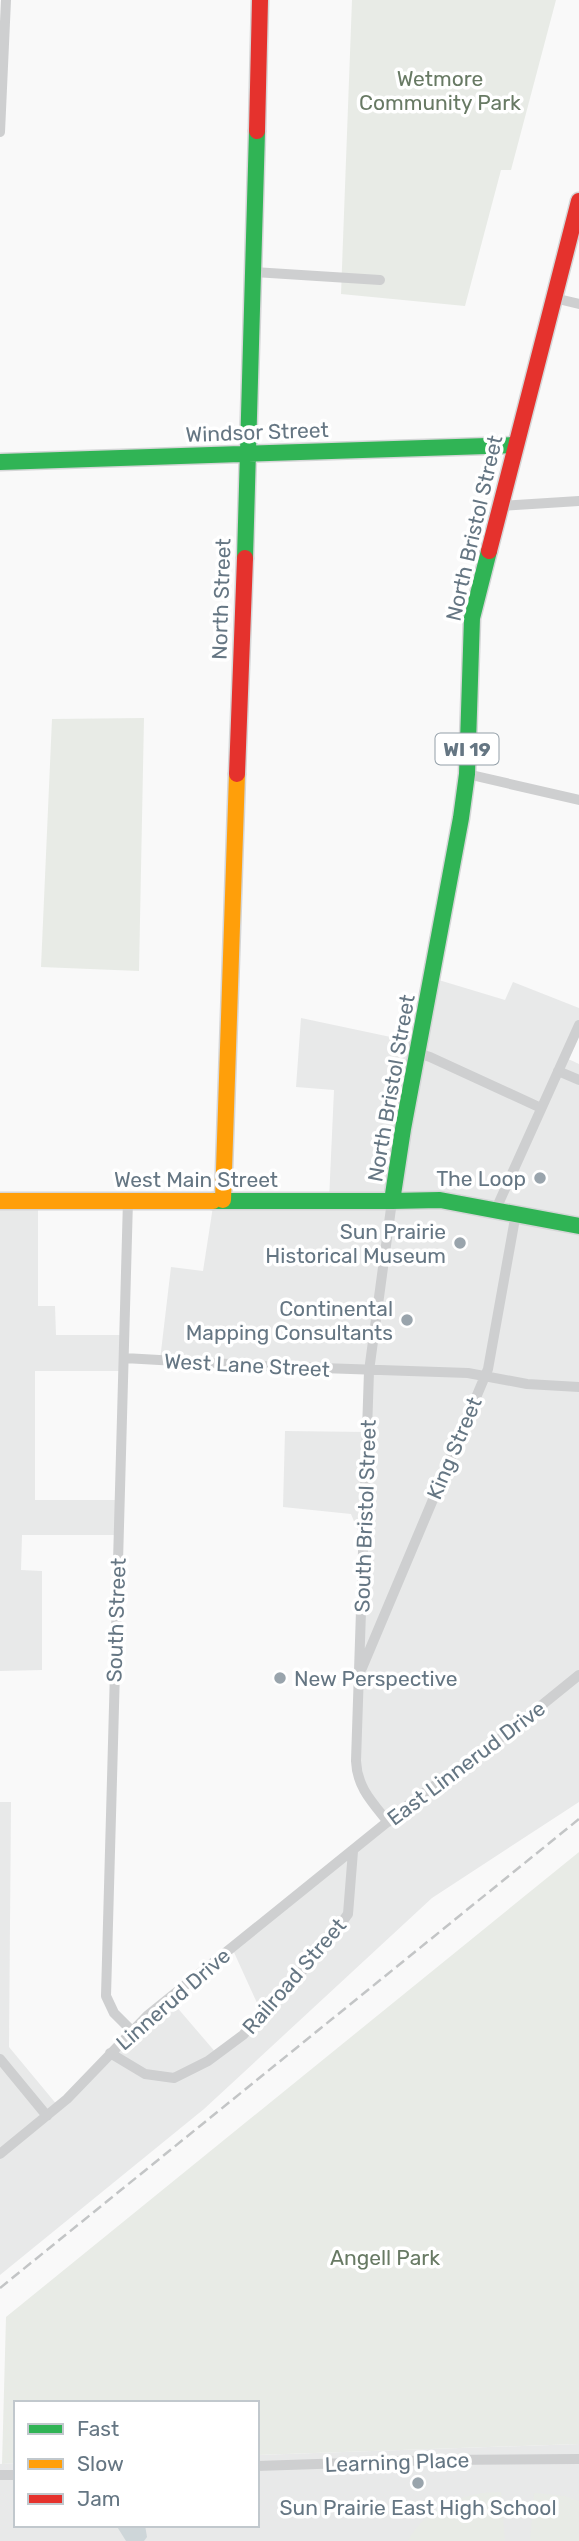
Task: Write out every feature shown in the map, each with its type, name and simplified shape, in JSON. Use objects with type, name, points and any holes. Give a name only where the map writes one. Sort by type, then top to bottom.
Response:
[{"type":"main road","name":"North Street","points":[[223,1200],[260,0]]},
{"type":"main road","name":"North Bristol Street","points":[[392,1201],[467,774],[468,671],[472,618],[579,201]]},
{"type":"main road","name":"Windsor Street","points":[[0,462],[515,445]]},
{"type":"main road","points":[[466,446],[494,458],[509,472]]},
{"type":"main road","name":"West Main Street","points":[[0,1201],[440,1200],[579,1226]]},
{"type":"street","points":[[0,132],[6,0]]},
{"type":"street","points":[[253,272],[380,280]]},
{"type":"street","points":[[554,298],[579,304]]},
{"type":"street","points":[[500,506],[579,501]]},
{"type":"street","points":[[467,774],[579,800]]},
{"type":"street","points":[[496,1209],[579,1025]]},
{"type":"street","points":[[417,1054],[430,1057],[541,1108]]},
{"type":"street","points":[[558,1071],[579,1080]]},
{"type":"street","name":"South Street","points":[[128,1200],[106,1996],[114,2013],[131,2030]]},
{"type":"street","name":"South Bristol Street","points":[[388,1822],[364,1793],[356,1773],[369,1371],[392,1201]]},
{"type":"street","name":"King Street","points":[[360,1674],[485,1376],[516,1213]]},
{"type":"street","name":"West Lane Street","points":[[124,1358],[485,1376],[527,1384],[579,1387]]},
{"type":"street","name":"East Linnerud Drive","points":[[353,1851],[579,1675]]},
{"type":"street","name":"Linnerud Drive","points":[[0,2154],[67,2099],[131,2030],[353,1851]]},
{"type":"street","name":"Railroad Street","points":[[110,2053],[145,2074],[174,2078],[208,2061],[243,2035],[323,1948],[348,1914],[353,1851]]},
{"type":"street","points":[[0,2059],[47,2116]]},
{"type":"street","name":"Learning Place","points":[[259,2466],[579,2459]]},
{"type":"shaded area","points":[[432,978],[505,1000],[513,982],[579,1008],[579,1025],[564,1057],[579,1064],[579,1802],[432,1898],[204,2109],[0,2275],[0,1802],[11,1802],[9,2047],[58,2106],[169,1998],[217,2054],[263,2016],[232,1948],[388,1822],[359,1784],[364,1546],[351,1514],[283,1507],[285,1431],[367,1432],[369,1371],[160,1360],[171,1267],[203,1271],[214,1200],[329,1200],[334,1090],[296,1087],[301,1018],[419,1043]]},
{"type":"shaded area","points":[[0,1201],[38,1201],[38,1306],[55,1306],[56,1335],[125,1335],[124,1371],[35,1371],[35,1500],[120,1500],[119,1535],[22,1535],[21,1570],[42,1571],[42,1670],[0,1671]]},
{"type":"shaded area","name":"Sun Prairie East High School","points":[[579,2444],[579,2541],[0,2541],[0,2464],[14,2463],[14,2527],[259,2527],[259,2455]]},
{"type":"shaded area","points":[[117,2527],[145,2527],[147,2537],[144,2541],[126,2541]]},
{"type":"green space","name":"Wetmore Community Park","points":[[352,0],[556,0],[511,170],[501,170],[465,306],[341,294]]},
{"type":"green space","points":[[144,718],[139,971],[41,967],[52,719]]},
{"type":"green space","name":"Angell Park","points":[[579,1852],[579,2444],[259,2455],[259,2401],[14,2401],[14,2463],[2,2464],[6,2317]]},
{"type":"green space","points":[[487,2492],[501,2492],[505,2541],[408,2541],[425,2519],[447,2504]]},
{"type":"green space","points":[[534,2493],[565,2496],[579,2501],[579,2541],[530,2541]]},
{"type":"railway","points":[[0,2288],[579,1819]]},
{"type":"traffic: fast","points":[[245,558],[257,131]]},
{"type":"traffic: fast","points":[[0,462],[515,445]]},
{"type":"traffic: fast","points":[[489,551],[472,618],[467,774],[461,818],[392,1201],[440,1200],[579,1226]]},
{"type":"traffic: fast","points":[[213,1201],[392,1201]]},
{"type":"traffic: slow","points":[[223,1200],[237,774]]},
{"type":"traffic: slow","points":[[0,1201],[213,1201]]},
{"type":"traffic: jam","points":[[257,131],[260,0]]},
{"type":"traffic: jam","points":[[489,551],[579,201]]},
{"type":"traffic: jam","points":[[237,774],[245,558]]},
{"type":"place","name":"The Loop","points":[[540,1178]]},
{"type":"place","name":"Sun Prairie Historical Museum","points":[[460,1243]]},
{"type":"place","name":"Continental Mapping Consultants","points":[[407,1320]]},
{"type":"place","name":"New Perspective","points":[[280,1678]]},
{"type":"place","name":"Sun Prairie East High School","points":[[418,2483]]}]
